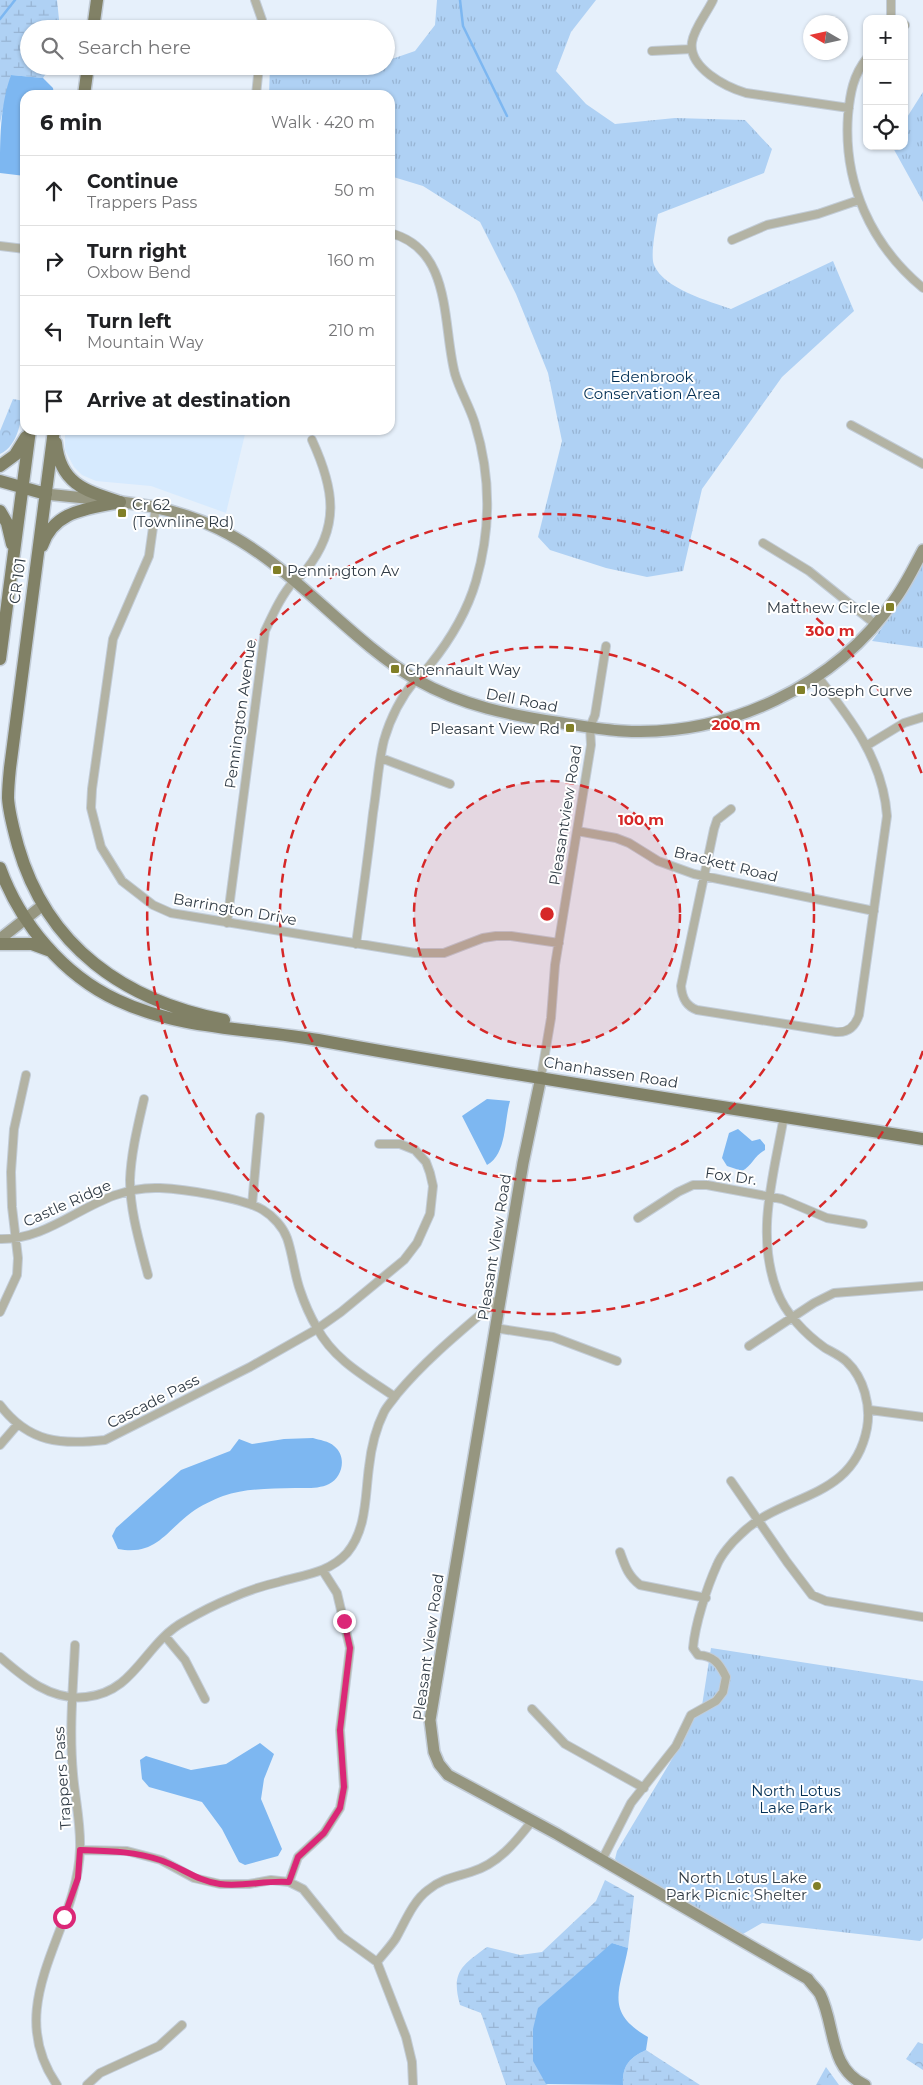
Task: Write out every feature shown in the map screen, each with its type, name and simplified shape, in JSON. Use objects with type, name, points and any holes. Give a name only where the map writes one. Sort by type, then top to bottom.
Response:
[{"type":"main road","points":[[94,20],[97,0]]},
{"type":"main road","points":[[85,90],[87,75]]},
{"type":"main road","points":[[0,466],[15,455],[27,435]]},
{"type":"main road","points":[[23,488],[29,435]]},
{"type":"main road","name":"CR 101","points":[[54,435],[35,570],[10,768],[8,799],[22,860],[33,888],[43,905],[70,941],[91,962],[134,990],[166,1005],[295,1036]]},
{"type":"main road","points":[[56,435],[60,463],[73,482],[87,490],[120,502]]},
{"type":"main road","points":[[0,481],[46,494]]},
{"type":"main road","name":"CR 101","points":[[0,659],[23,488]]},
{"type":"main road","points":[[35,570],[43,543],[61,518],[120,502]]},
{"type":"main road","name":"CR 101","points":[[0,512],[7,523],[12,538],[13,559]]},
{"type":"main road","points":[[0,868],[25,918],[52,951],[94,987],[117,1000],[154,1014],[222,1028],[295,1036]]},
{"type":"main road","points":[[0,944],[32,944],[52,951]]},
{"type":"main road","name":"Chanhassen Road","points":[[295,1036],[923,1139]]},
{"type":"street","points":[[255,0],[262,20]]},
{"type":"street","points":[[713,0],[694,35],[692,48],[695,58],[708,74],[732,89],[849,108]]},
{"type":"street","points":[[891,0],[891,15]]},
{"type":"street","points":[[652,51],[692,48]]},
{"type":"street","points":[[865,60],[858,68],[853,81],[849,108],[849,158],[859,200],[875,234],[890,256],[923,288]]},
{"type":"street","points":[[257,90],[258,75]]},
{"type":"street","points":[[732,240],[767,225],[818,214],[859,200]]},
{"type":"street","points":[[356,944],[381,758],[389,724],[416,679],[449,640],[464,612],[476,582],[486,535],[487,486],[475,423],[455,374],[446,307],[438,277],[422,250],[409,240],[395,235]]},
{"type":"street","points":[[0,246],[20,248]]},
{"type":"street","points":[[851,425],[923,464]]},
{"type":"street","name":"Pennington Avenue","points":[[226,923],[265,631],[274,611],[293,582],[305,572],[318,553],[330,517],[328,480],[312,440]]},
{"type":"street","name":"Dell Road","points":[[46,494],[156,506],[219,529],[245,544],[386,658],[416,679],[465,703],[495,712],[590,727],[638,731],[699,726],[770,703],[818,676],[838,661],[875,624],[895,600],[923,550]]},
{"type":"street","name":"Barrington Drive","points":[[156,506],[149,556],[113,639],[92,789],[95,828],[110,865],[122,880],[153,905],[171,913],[356,944],[429,954],[458,949],[483,938],[496,936],[511,936],[558,943]]},
{"type":"street","points":[[763,543],[829,586],[875,624]]},
{"type":"street","name":"Pleasantview Road","points":[[541,1077],[551,1018],[558,943],[591,745],[590,727],[595,715],[606,646]]},
{"type":"street","points":[[731,809],[717,820],[681,986],[684,1001],[690,1007],[697,1010],[836,1032],[844,1032],[851,1029],[859,1015],[887,816],[885,794],[880,774],[866,746],[818,676]]},
{"type":"street","points":[[866,746],[904,723],[923,717]]},
{"type":"street","points":[[381,758],[450,784]]},
{"type":"street","name":"Brackett Road","points":[[577,831],[616,838],[630,843],[658,861],[704,876],[874,911]]},
{"type":"street","points":[[0,939],[43,905]]},
{"type":"street","points":[[0,1312],[17,1275],[18,1258],[11,1172],[14,1129],[26,1075]]},
{"type":"street","name":"Pleasant View Road","points":[[541,1077],[523,1163],[430,1720],[431,1737],[439,1764],[448,1775],[602,1860],[808,1979],[819,1994],[842,2067],[854,2080],[865,2085]]},
{"type":"street","points":[[144,1099],[136,1133],[130,1179],[139,1239],[148,1275]]},
{"type":"street","points":[[602,1860],[631,1803],[676,1746],[691,1715],[716,1701],[723,1692],[726,1677],[718,1662],[698,1654],[693,1648],[717,1563],[740,1534],[760,1521],[841,1478],[857,1456],[867,1430],[870,1410],[861,1383],[847,1362],[823,1347],[793,1318],[777,1292],[770,1269],[765,1237],[784,1116]]},
{"type":"street","points":[[252,1205],[260,1117]]},
{"type":"street","name":"Cascade Pass","points":[[0,1405],[12,1421],[29,1432],[54,1441],[80,1443],[105,1440],[250,1367],[317,1329],[342,1312],[404,1260],[426,1227],[430,1214],[433,1186],[426,1162],[415,1150],[400,1144],[379,1144]]},
{"type":"street","name":"Fox Dr.","points":[[638,1218],[692,1185],[707,1185],[782,1198],[827,1218],[863,1224]]},
{"type":"street","name":"Castle Ridge","points":[[0,1239],[15,1239],[42,1232],[71,1214],[110,1196],[131,1191],[159,1188],[252,1205],[264,1210],[277,1221],[286,1236],[300,1290],[317,1329],[341,1360],[395,1397]]},
{"type":"street","points":[[749,1346],[814,1303],[834,1293],[923,1286]]},
{"type":"street","points":[[0,1657],[22,1677],[46,1692],[86,1698],[104,1693],[123,1684],[154,1645],[182,1622],[228,1599],[276,1582],[323,1571],[345,1554],[357,1540],[362,1522],[369,1464],[384,1410],[431,1358],[502,1296]]},
{"type":"street","points":[[496,1328],[553,1337],[617,1361]]},
{"type":"street","points":[[870,1410],[923,1417]]},
{"type":"street","points":[[0,1445],[18,1424]]},
{"type":"street","points":[[731,1481],[812,1595],[826,1601],[923,1617]]},
{"type":"street","points":[[620,1552],[632,1579],[640,1585],[706,1598]]},
{"type":"street","points":[[289,1882],[298,1857],[324,1833],[340,1808],[344,1787],[340,1730],[350,1648],[337,1593],[323,1571]]},
{"type":"street","points":[[165,1636],[185,1660],[205,1699]]},
{"type":"street","name":"Trappers Pass","points":[[57,2085],[42,2056],[38,2042],[36,2015],[48,1957],[78,1878],[80,1819],[73,1776],[70,1733],[75,1645]]},
{"type":"street","points":[[532,1709],[565,1744],[644,1788]]},
{"type":"street","points":[[377,1962],[395,1940],[410,1911],[426,1891],[441,1881],[492,1863],[513,1845],[532,1821]]},
{"type":"street","points":[[80,1850],[127,1851],[161,1860],[194,1878],[220,1884],[249,1884],[271,1880],[289,1882],[303,1889],[341,1936],[377,1962],[406,2037],[412,2062],[412,2085]]},
{"type":"street","points":[[87,2085],[100,2073],[159,2046],[182,2025]]},
{"type":"shaded area","points":[[11,75],[43,78],[53,88],[53,90],[20,90],[20,175],[0,173],[3,111]]},
{"type":"shaded area","points":[[65,435],[245,435],[226,513],[151,486],[96,481],[82,475],[74,467],[65,450]]},
{"type":"shaded area","points":[[487,1099],[510,1101],[501,1145],[498,1153],[487,1165],[462,1116]]},
{"type":"shaded area","points":[[738,1129],[752,1141],[760,1139],[765,1145],[765,1150],[742,1171],[727,1166],[722,1158],[729,1133]]},
{"type":"shaded area","points":[[313,1438],[332,1444],[341,1455],[342,1466],[338,1477],[329,1484],[312,1488],[249,1490],[232,1493],[195,1510],[151,1546],[131,1550],[118,1549],[112,1536],[116,1528],[181,1470],[230,1451],[239,1439],[252,1444],[284,1439]]},
{"type":"shaded area","points":[[260,1743],[274,1754],[264,1779],[261,1799],[282,1849],[278,1856],[245,1865],[239,1862],[222,1829],[202,1802],[149,1787],[142,1779],[140,1760],[146,1756],[191,1770],[226,1764]]},
{"type":"shaded area","points":[[612,1943],[628,1948],[618,1999],[625,2019],[634,2028],[648,2037],[646,2050],[635,2056],[628,2063],[625,2068],[623,2085],[546,2084],[533,2061],[533,2029],[538,2008]]},
{"type":"green space","points":[[0,0],[57,0],[59,20],[20,20],[20,75],[45,75],[43,78],[11,75],[0,123]]},
{"type":"green space","name":"Edenbrook Conservation Area","points":[[437,0],[596,0],[571,32],[556,71],[586,104],[615,124],[675,118],[745,120],[772,149],[764,173],[658,214],[653,260],[659,273],[667,281],[688,293],[731,309],[833,261],[854,311],[782,377],[702,489],[683,571],[647,577],[606,568],[550,550],[538,537],[562,441],[548,373],[516,294],[480,222],[423,186],[395,178],[395,90],[269,90],[270,75],[395,75],[395,58],[415,51],[435,25]]},
{"type":"green space","points":[[923,92],[923,202],[894,150],[908,150],[908,116]]},
{"type":"green space","points":[[13,399],[20,400],[20,424],[18,431],[11,445],[0,454],[0,431]]},
{"type":"green space","points":[[923,564],[923,648],[872,641],[898,606]]},
{"type":"green space","name":"North Lotus Lake Park","points":[[711,1648],[923,1681],[923,1938],[920,1941],[762,1923],[736,1938],[622,1867],[615,1859],[617,1851],[687,1734],[693,1718],[701,1712]]},
{"type":"green space","points":[[605,1880],[634,1896],[628,1948],[612,1943],[546,2084],[548,2085],[506,2085],[481,2013],[460,2005],[457,1985],[460,1971],[471,1959],[487,1947],[520,1955],[542,1952],[596,1901]]},
{"type":"green space","points":[[918,2042],[923,2044],[923,2070],[906,2059]]},
{"type":"green space","points":[[646,2050],[700,2085],[623,2085],[625,2068],[628,2063],[635,2056]]},
{"type":"green space","points":[[826,2067],[839,2085],[816,2085]]},
{"type":"waterway","points":[[0,19],[15,0]]},
{"type":"waterway","points":[[460,0],[463,26],[507,116]]},
{"type":"place","name":"Cr 62 (Townline Rd)","points":[[122,513]]},
{"type":"place","name":"Pennington Av","points":[[277,570]]},
{"type":"place","name":"Matthew Circle","points":[[890,607]]},
{"type":"place","name":"Chennault Way","points":[[395,669]]},
{"type":"place","name":"Joseph Curve","points":[[801,690]]},
{"type":"place","name":"Pleasant View Rd","points":[[570,728]]},
{"type":"place","name":"North Lotus Lake Park Picnic Shelter","points":[[817,1886]]},
{"type":"route","points":[[64,1917],[78,1878],[80,1850],[127,1851],[161,1860],[194,1878],[220,1884],[249,1884],[271,1880],[289,1882],[298,1857],[324,1833],[340,1808],[344,1787],[341,1769],[340,1730],[350,1648],[344,1621]]}]
